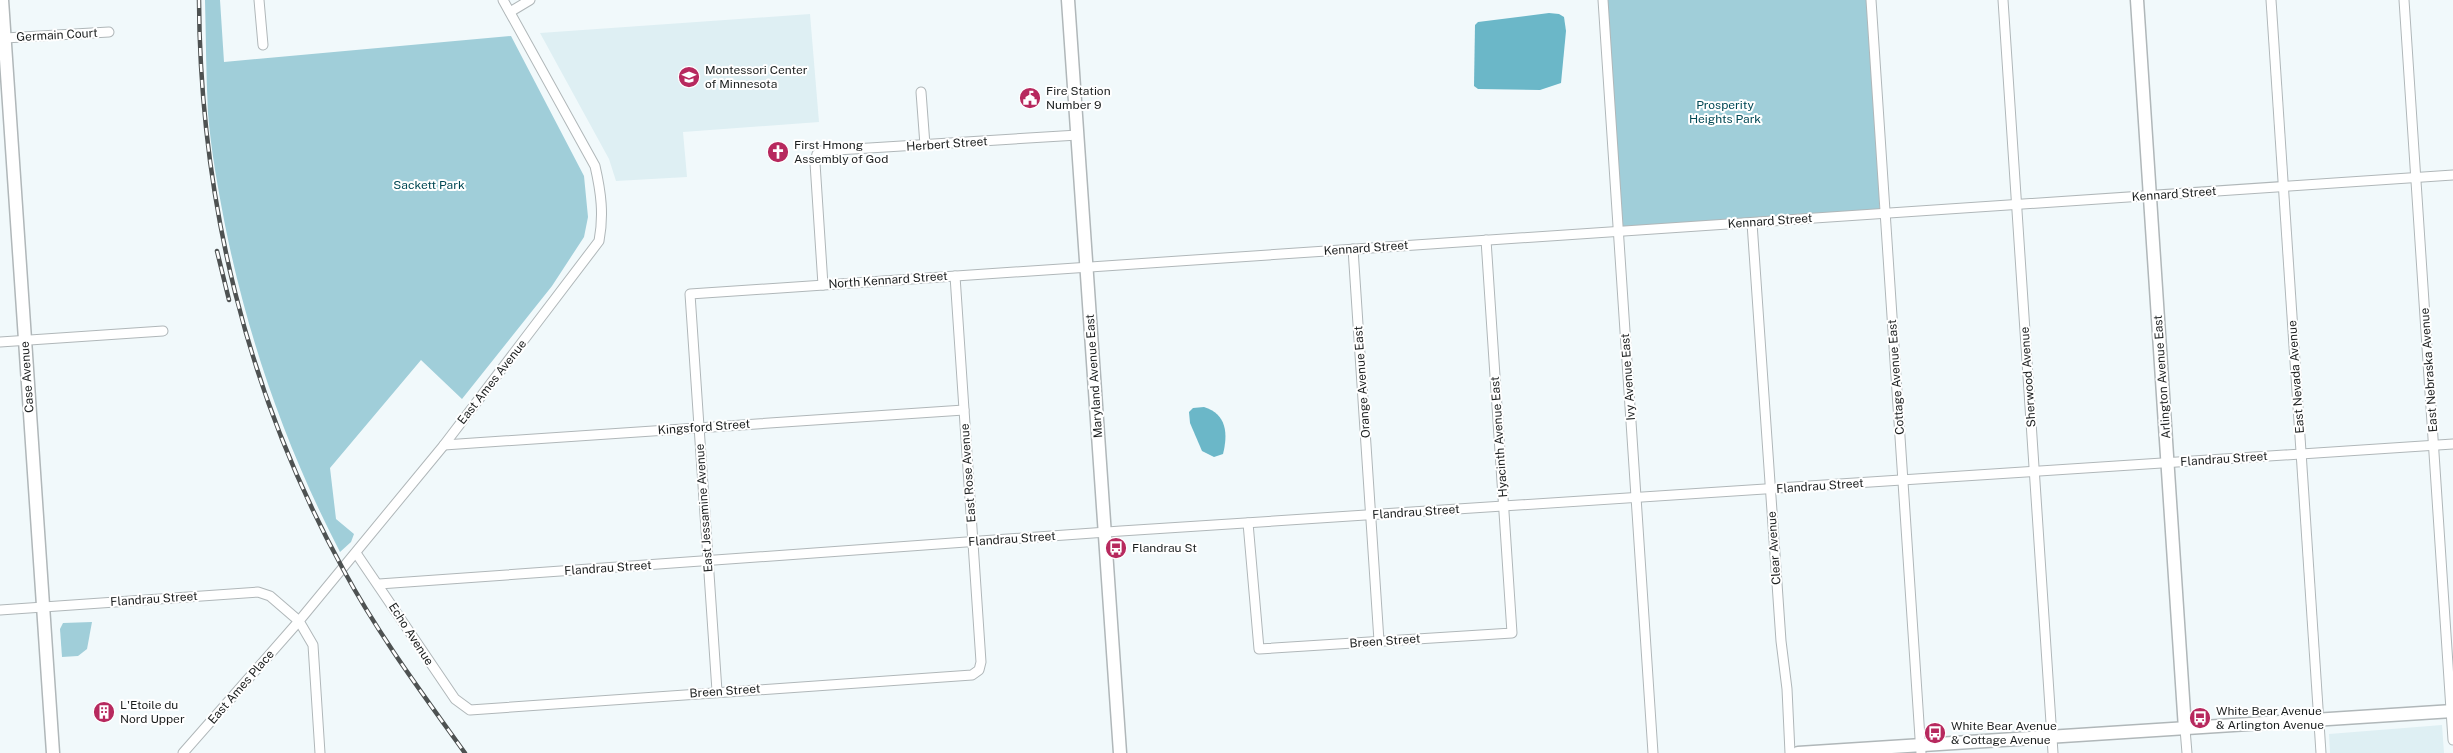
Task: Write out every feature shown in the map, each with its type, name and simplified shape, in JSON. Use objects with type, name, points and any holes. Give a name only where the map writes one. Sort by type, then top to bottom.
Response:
[{"type":"street","name":"Case Avenue","points":[[2,0],[53,753]]},
{"type":"street","points":[[259,0],[263,45]]},
{"type":"street","name":"East Ames Avenue","points":[[299,621],[444,445],[599,241],[603,220],[601,188],[596,166],[503,0]]},
{"type":"street","points":[[510,12],[530,0]]},
{"type":"street","name":"Maryland Avenue East","points":[[1068,0],[1120,753]]},
{"type":"street","name":"Ivy Avenue East","points":[[1603,0],[1653,753]]},
{"type":"street","name":"Cottage Avenue East","points":[[1872,0],[1920,749]]},
{"type":"street","name":"Sherwood Avenue","points":[[2003,0],[2053,753]]},
{"type":"street","name":"Arlington Avenue East","points":[[2137,0],[2187,753]]},
{"type":"street","name":"East Nevada Avenue","points":[[2271,0],[2321,753]]},
{"type":"street","name":"East Nebraska Avenue","points":[[2404,0],[2453,740]]},
{"type":"street","name":"Germain Court","points":[[4,38],[109,32]]},
{"type":"street","points":[[922,92],[925,145]]},
{"type":"street","name":"Herbert Street","points":[[823,285],[815,163],[817,154],[828,150],[1078,135]]},
{"type":"street","name":"Kennard Street","points":[[1087,267],[2453,175]]},
{"type":"street","name":"Clear Avenue","points":[[1752,222],[1781,641],[1787,689],[1790,753]]},
{"type":"street","name":"Hyacinth Avenue East","points":[[1486,240],[1512,633]]},
{"type":"street","name":"Orange Avenue East","points":[[1352,249],[1379,641]]},
{"type":"street","name":"North Kennard Street","points":[[690,294],[1087,267]]},
{"type":"street","name":"East Rose Avenue","points":[[956,276],[981,662],[979,670]]},
{"type":"street","name":"East Jessamine Avenue","points":[[690,294],[717,691]]},
{"type":"street","points":[[0,342],[163,331]]},
{"type":"street","name":"Kingsford Street","points":[[444,445],[964,410]]},
{"type":"street","name":"Flandrau Street","points":[[379,584],[1105,532],[2453,444]]},
{"type":"street","name":"Breen Street","points":[[1248,523],[1259,649],[1512,633]]},
{"type":"street","name":"Echo Avenue","points":[[356,553],[379,584],[455,699],[470,710]]},
{"type":"street","name":"Flandrau Street","points":[[0,610],[258,592],[270,596],[299,621]]},
{"type":"street","points":[[299,621],[313,644],[320,753]]},
{"type":"street","name":"East Ames Place","points":[[183,753],[299,621]]},
{"type":"street","name":"Breen Street","points":[[470,710],[717,691],[972,675],[979,670]]},
{"type":"street","points":[[1798,753],[1920,749],[2052,737],[2452,711]]},
{"type":"shaded area","points":[[1549,13],[1559,14],[1564,17],[1566,31],[1561,83],[1540,90],[1478,89],[1474,86],[1475,25],[1478,22]]},
{"type":"shaded area","name":"Montessori Center of Minnesota","points":[[810,14],[819,122],[683,132],[687,177],[616,181],[609,159],[540,33]]},
{"type":"shaded area","points":[[1204,407],[1217,414],[1224,426],[1223,454],[1214,457],[1202,451],[1190,423],[1189,412],[1193,408]]},
{"type":"shaded area","points":[[2442,725],[2444,753],[2330,753],[2329,734]]},
{"type":"green space","name":"Sackett Park","points":[[205,0],[220,0],[224,62],[511,36],[584,176],[588,217],[584,237],[552,286],[462,399],[421,360],[330,468],[336,519],[354,534],[351,542],[340,552],[320,513],[286,433],[257,351],[234,268],[209,127]]},
{"type":"green space","name":"Prosperity Heights Park","points":[[1603,0],[1871,0],[1880,214],[1618,231]]},
{"type":"green space","points":[[92,622],[87,649],[78,656],[62,657],[60,629],[63,623]]},
{"type":"railway","points":[[199,0],[208,148],[220,221],[235,294],[256,365],[280,434],[309,502],[343,569],[401,663],[465,753]]},
{"type":"railway","points":[[217,251],[229,300]]},
{"type":"place","name":"Montessori Center of Minnesota","points":[[689,77]]},
{"type":"place","name":"Fire Station Number 9","points":[[1030,98]]},
{"type":"place","name":"First Hmong Assembly of God","points":[[778,152]]},
{"type":"place","name":"Flandrau St","points":[[1116,548]]},
{"type":"place","name":"L'Etoile du Nord Upper","points":[[104,712]]},
{"type":"place","name":"White Bear Avenue & Arlington Avenue","points":[[2200,718]]},
{"type":"place","name":"White Bear Avenue & Cottage Avenue","points":[[1935,733]]}]
